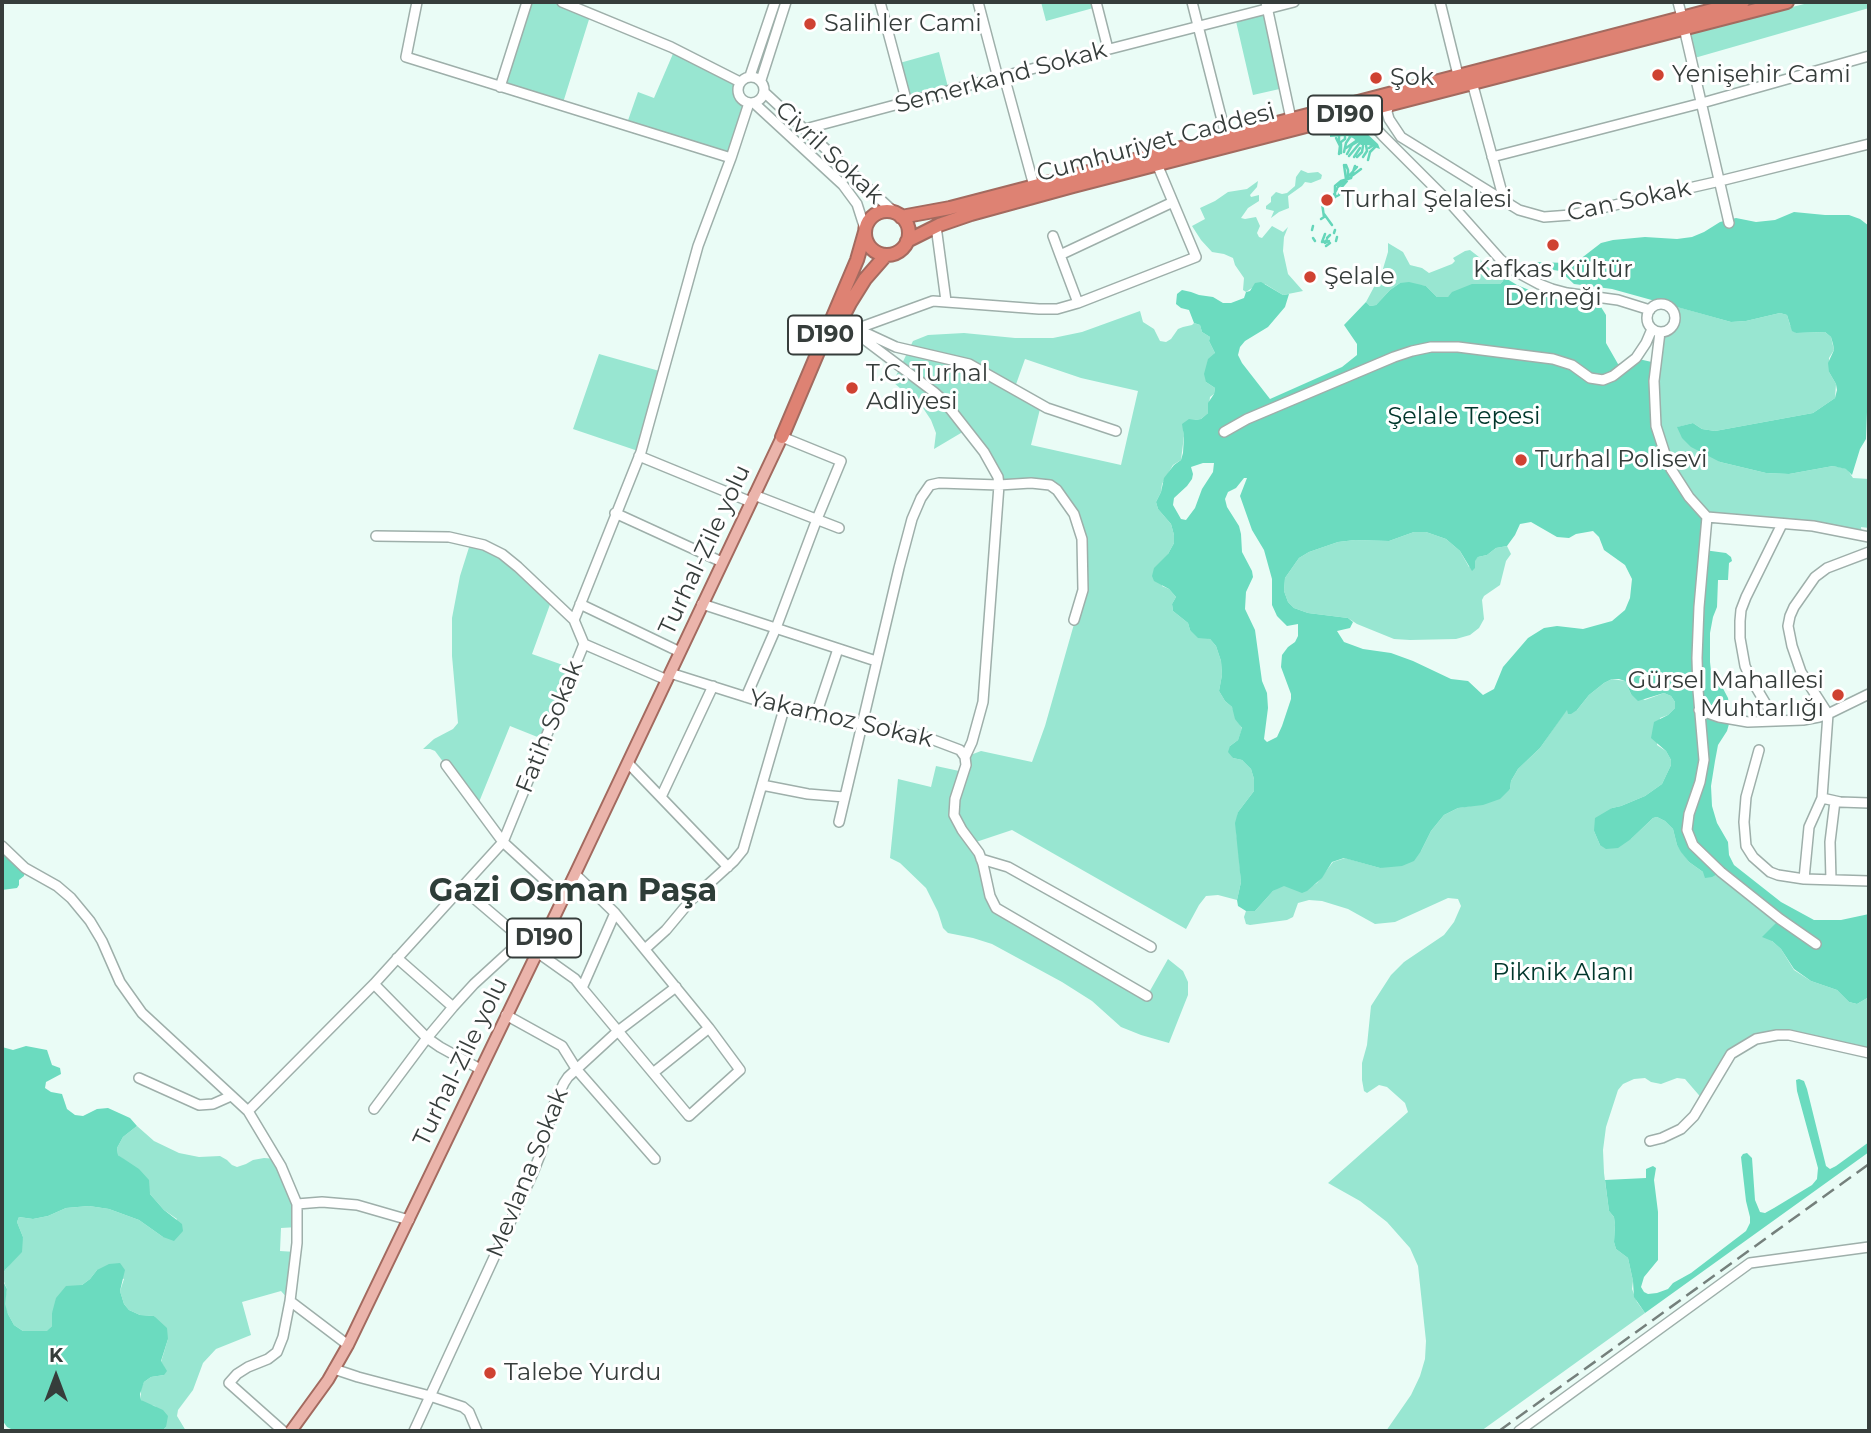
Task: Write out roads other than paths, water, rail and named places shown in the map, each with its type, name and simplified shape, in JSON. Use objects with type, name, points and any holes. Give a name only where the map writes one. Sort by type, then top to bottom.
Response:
[{"type":"highway","name":"Cumhuriyet Caddesi","points":[[782,437],[840,321],[865,279],[886,255],[897,252],[907,241],[936,226],[1359,106],[1472,82],[1683,22],[1743,2]]},
{"type":"highway","name":"Cumhuriyet Caddesi","points":[[1387,99],[1458,75],[1683,22],[1787,2]]},
{"type":"highway","name":"Cumhuriyet Caddesi","points":[[865,231],[868,222],[876,214],[883,212],[898,215],[942,210],[1291,119],[1359,106]]},
{"type":"highway","points":[[898,215],[908,230],[907,241]]},
{"type":"highway","points":[[865,231],[869,247],[886,255]]},
{"type":"highway","name":"D190","points":[[782,437],[857,260],[865,231]]},
{"type":"main road","name":"Turhal-Zile yolu","points":[[291,1431],[315,1399],[348,1345],[782,437]]},
{"type":"street","points":[[417,2],[406,57],[731,158]]},
{"type":"street","points":[[500,87],[527,2]]},
{"type":"street","points":[[750,76],[775,2]]},
{"type":"street","points":[[376,537],[449,537],[484,545],[502,554],[518,567],[574,620],[639,456],[698,246],[752,103],[762,97],[764,92],[761,80],[786,2]]},
{"type":"street","points":[[880,2],[907,103]]},
{"type":"street","points":[[978,2],[1034,186]]},
{"type":"street","points":[[1096,2],[1108,49]]},
{"type":"street","points":[[1192,2],[1226,136]]},
{"type":"street","name":"Semerkand Sokak","points":[[805,129],[1198,26],[1267,5],[1294,2]]},
{"type":"street","points":[[1440,2],[1458,75]]},
{"type":"street","points":[[1678,2],[1729,223]]},
{"type":"street","points":[[567,3],[671,47],[740,82]]},
{"type":"street","points":[[1267,5],[1291,119]]},
{"type":"street","points":[[1492,157],[1702,103],[1869,56]]},
{"type":"street","points":[[752,103],[742,100],[737,88],[744,78],[750,76],[761,80]]},
{"type":"street","points":[[1472,82],[1504,200]]},
{"type":"street","name":"Civril Sokak","points":[[764,92],[898,215]]},
{"type":"street","points":[[1381,134],[1392,125],[1387,115],[1387,99]]},
{"type":"street","name":"Civril Sokak","points":[[752,103],[843,185],[857,204],[865,231]]},
{"type":"street","points":[[1359,106],[1381,134],[1513,270],[1552,289],[1618,299],[1650,310]]},
{"type":"street","name":"Can Sokak","points":[[1392,125],[1401,137],[1519,210],[1557,217],[1869,144]]},
{"type":"street","points":[[856,329],[930,302],[1057,309],[1196,257],[1157,164]]},
{"type":"street","points":[[1060,255],[1173,202]]},
{"type":"street","points":[[936,226],[946,301]]},
{"type":"street","points":[[1053,236],[1078,303]]},
{"type":"street","points":[[1658,305],[1670,308],[1674,314],[1671,327],[1664,332],[1656,330],[1647,322],[1650,310],[1658,305]]},
{"type":"street","points":[[840,321],[896,347],[969,364],[1047,408],[1116,431]]},
{"type":"street","points":[[856,329],[865,340],[944,401],[984,453],[999,485],[983,702],[965,758]]},
{"type":"street","points":[[1224,432],[1247,419],[1394,358],[1431,347],[1458,347],[1553,359],[1572,365],[1590,378],[1603,380],[1613,376],[1636,358],[1656,330]]},
{"type":"street","points":[[1656,330],[1656,426],[1671,469],[1689,497],[1707,517],[1814,526],[1869,537]]},
{"type":"street","points":[[746,697],[841,461],[782,437]]},
{"type":"street","points":[[639,456],[752,499],[839,528]]},
{"type":"street","points":[[839,822],[912,519],[930,485],[1051,485],[1066,500],[1082,539],[1083,590],[1074,621]]},
{"type":"street","points":[[615,513],[722,562]]},
{"type":"street","points":[[1707,517],[1699,607],[1698,658],[1704,760],[1687,824],[1689,837],[1700,854],[1721,872],[1816,944]]},
{"type":"street","points":[[1776,721],[1745,666],[1740,621],[1746,597],[1782,524]]},
{"type":"street","points":[[1804,879],[1809,827],[1822,798],[1828,714],[1801,672],[1792,646],[1788,621],[1809,583],[1820,572],[1869,552]]},
{"type":"street","points":[[580,604],[680,652]]},
{"type":"street","points":[[702,604],[876,661]]},
{"type":"street","name":"Fatih Sokak","points":[[248,1111],[374,984],[503,842],[584,644],[574,620]]},
{"type":"street","name":"Yakamoz Sokak","points":[[584,644],[668,677],[713,686],[784,709],[923,736],[960,750],[965,758],[964,774],[955,799],[954,815],[981,859],[992,903],[1001,913],[1147,996]]},
{"type":"street","points":[[816,715],[838,649]]},
{"type":"street","points":[[661,797],[713,686]]},
{"type":"street","points":[[1699,710],[1748,722],[1803,720],[1819,718],[1869,694]]},
{"type":"street","points":[[645,949],[743,850],[784,709]]},
{"type":"street","points":[[1759,750],[1746,797],[1744,822],[1746,846],[1758,863],[1778,875],[1804,879],[1869,881]]},
{"type":"street","points":[[628,763],[728,867]]},
{"type":"street","points":[[446,765],[503,842],[563,897]]},
{"type":"street","points":[[762,785],[808,794],[844,797]]},
{"type":"street","points":[[1822,798],[1848,803],[1869,803]]},
{"type":"street","points":[[1831,880],[1830,842],[1835,801]]},
{"type":"street","points":[[2,846],[25,868],[57,886],[71,898],[90,921],[120,982],[142,1013],[248,1111],[281,1166],[297,1204],[297,1243],[286,1326],[277,1352],[237,1374],[229,1383],[283,1431]]},
{"type":"street","points":[[981,859],[1008,867],[1151,947]]},
{"type":"street","points":[[461,888],[537,952],[565,971],[582,988],[689,1116],[740,1070],[615,913],[575,874]]},
{"type":"street","points":[[582,988],[615,913]]},
{"type":"street","points":[[374,1109],[426,1038],[453,1007],[522,940]]},
{"type":"street","points":[[397,958],[453,1007]]},
{"type":"street","points":[[374,984],[426,1038],[480,1069]]},
{"type":"street","name":"Mevlana Sokak","points":[[414,1431],[532,1175],[559,1093],[568,1077],[618,1031],[676,987]]},
{"type":"street","points":[[506,1015],[562,1046],[577,1070],[655,1159]]},
{"type":"street","points":[[653,1073],[709,1028]]},
{"type":"street","points":[[1650,1141],[1681,1129],[1694,1116],[1731,1054],[1756,1039],[1789,1035],[1869,1053]]},
{"type":"street","points":[[139,1078],[199,1105],[212,1104],[231,1096]]},
{"type":"street","points":[[297,1204],[322,1202],[357,1205],[409,1220]]},
{"type":"street","points":[[1519,1431],[1749,1264],[1869,1248]]},
{"type":"street","points":[[290,1301],[348,1345]]},
{"type":"street","points":[[334,1369],[463,1407],[477,1431]]},
{"type":"waterway","points":[[1339,136],[1339,143]]},
{"type":"waterway","points":[[1341,142],[1345,136]]},
{"type":"waterway","points":[[1344,152],[1350,137]]},
{"type":"waterway","points":[[1336,138],[1340,146],[1339,154]]},
{"type":"waterway","points":[[1346,148],[1356,141]]},
{"type":"waterway","points":[[1347,154],[1357,142]]},
{"type":"waterway","points":[[1341,144],[1341,153]]},
{"type":"waterway","points":[[1349,156],[1359,144]]},
{"type":"waterway","points":[[1363,157],[1367,151],[1366,145]]},
{"type":"waterway","points":[[1357,157],[1363,146]]},
{"type":"waterway","points":[[1368,160],[1375,147]]},
{"type":"waterway","points":[[1354,157],[1360,148]]},
{"type":"waterway","points":[[1344,165],[1346,179]]},
{"type":"waterway","points":[[1332,198],[1348,177],[1346,165]]},
{"type":"waterway","points":[[1321,219],[1324,217],[1322,203],[1335,197],[1335,186],[1351,178],[1355,166]]},
{"type":"waterway","points":[[1347,178],[1357,167]]},
{"type":"waterway","points":[[1353,175],[1361,169]]},
{"type":"waterway","points":[[1335,197],[1347,181]]},
{"type":"waterway","points":[[1324,214],[1332,225]]},
{"type":"waterway","points":[[1312,230],[1313,226]]},
{"type":"waterway","points":[[1322,242],[1325,234]]},
{"type":"waterway","points":[[1327,238],[1330,235]]},
{"type":"waterway","points":[[1336,241],[1337,237]]},
{"type":"waterway","points":[[1325,243],[1329,241]]},
{"type":"waterway","points":[[1326,246],[1330,243]]},
{"type":"railway","points":[[1499,1431],[1869,1164]]},
{"type":"place","name":"Salihler Cami","points":[[810,24]]},
{"type":"place","name":"Yenişehir Cami","points":[[1658,75]]},
{"type":"place","name":"Şok","points":[[1376,78]]},
{"type":"place","name":"Turhal Şelalesi","points":[[1327,200]]},
{"type":"place","name":"Kafkas Kültür Derneği","points":[[1553,245]]},
{"type":"place","name":"Şelale","points":[[1310,277]]},
{"type":"place","name":"T.C. Turhal Adliyesi","points":[[852,388]]},
{"type":"place","name":"Turhal Polisevi","points":[[1521,460]]},
{"type":"place","name":"Gürsel Mahallesi Muhtarlığı","points":[[1838,695]]},
{"type":"place","name":"Talebe Yurdu","points":[[490,1373]]},
{"type":"district","name":"Gazi Osman Paşa","points":[[573,892]]},
{"type":"park label","name":"Şelale Tepesi","points":[[1464,417]]},
{"type":"park label","name":"Piknik Alanı","points":[[1563,973]]}]
